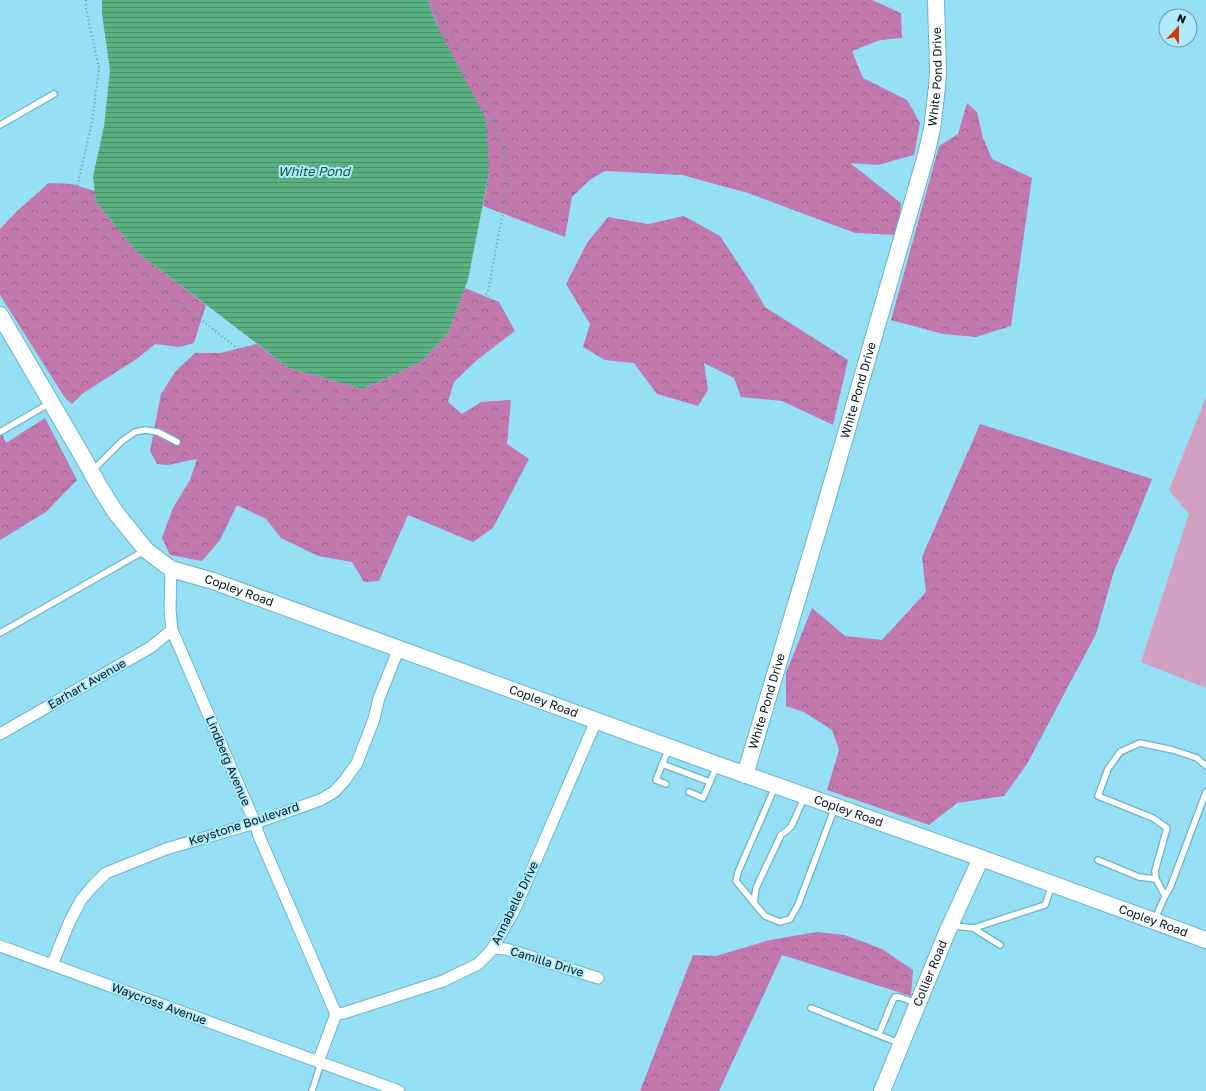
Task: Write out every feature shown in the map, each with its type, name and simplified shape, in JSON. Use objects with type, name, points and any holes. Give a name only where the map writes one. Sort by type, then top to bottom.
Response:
[{"type":"main road","name":"White Pond Drive","points":[[745,775],[824,510],[926,155],[932,129],[938,72],[936,0]]},
{"type":"main road","name":"Copley Road","points":[[0,315],[7,333],[51,402],[116,513],[146,550],[171,569],[214,581],[745,775],[1205,938]]},
{"type":"main road","name":"Collier Road","points":[[882,1091],[950,925],[981,858]]},
{"type":"street","name":"Lindberg Avenue","points":[[171,569],[170,610],[172,630],[336,1014]]},
{"type":"street","name":"Earhart Avenue","points":[[0,734],[151,647],[172,630]]},
{"type":"street","name":"Keystone Boulevard","points":[[52,965],[68,923],[81,900],[92,886],[106,873],[166,849],[255,823],[320,800],[334,792],[357,763],[374,719],[378,698],[399,648]]},
{"type":"street","name":"Annabelle Drive","points":[[336,1014],[344,1013],[443,981],[478,964],[494,948],[514,910],[596,721]]},
{"type":"street","name":"Waycross Avenue","points":[[0,946],[400,1091]]},
{"type":"street","name":"Camilla Drive","points":[[494,948],[506,949],[598,978]]},
{"type":"street","points":[[320,1062],[336,1014]]},
{"type":"lane","points":[[0,125],[54,94]]},
{"type":"lane","points":[[0,432],[51,402]]},
{"type":"lane","points":[[91,472],[122,441],[134,432],[145,430],[158,432],[177,442]]},
{"type":"lane","points":[[0,633],[146,550]]},
{"type":"lane","points":[[1165,896],[1156,879],[1155,871],[1167,828],[1153,818],[1098,796],[1108,768],[1120,752],[1140,743],[1173,750],[1197,758],[1206,766]]},
{"type":"lane","points":[[666,784],[656,780],[669,747]]},
{"type":"lane","points":[[662,764],[710,782]]},
{"type":"lane","points":[[689,792],[703,798],[718,765]]},
{"type":"lane","points":[[776,786],[738,872],[736,881],[765,916],[780,922],[790,919],[798,905],[836,807]]},
{"type":"lane","points":[[1155,921],[1165,896],[1170,888],[1206,792]]},
{"type":"lane","points":[[754,903],[756,888],[780,835],[791,826],[805,796]]},
{"type":"lane","points":[[1098,860],[1139,877],[1156,879]]},
{"type":"lane","points":[[950,925],[973,928],[1046,905],[1053,884]]},
{"type":"lane","points":[[973,928],[1000,946]]},
{"type":"lane","points":[[879,1034],[895,997],[918,1004]]},
{"type":"lane","points":[[811,1008],[901,1044]]},
{"type":"lane","points":[[312,1091],[320,1062]]},
{"type":"path","points":[[86,0],[86,8],[99,68],[92,122],[75,197],[129,263],[289,389],[366,407],[422,384],[454,348],[488,291],[510,175],[493,116],[475,64],[441,25],[434,0]]},
{"type":"green space","points":[[428,0],[872,0],[901,13],[902,38],[880,40],[852,51],[863,78],[907,100],[920,123],[914,155],[878,165],[850,163],[901,203],[898,235],[855,233],[748,193],[682,175],[605,171],[591,179],[572,197],[565,237],[483,206],[489,173]]},
{"type":"green space","points":[[967,103],[977,112],[983,138],[992,159],[1032,178],[1011,326],[976,337],[943,334],[891,320],[939,146],[958,134]]},
{"type":"green space","points":[[49,183],[72,184],[95,191],[96,202],[137,252],[206,305],[194,343],[179,347],[155,344],[138,358],[82,394],[72,404],[65,398],[0,295],[0,229],[17,211]]},
{"type":"green space","points":[[684,216],[720,236],[765,307],[848,360],[833,425],[782,401],[741,397],[734,378],[704,363],[708,390],[698,406],[657,394],[634,363],[605,360],[583,347],[590,324],[566,284],[587,243],[608,217],[648,224]]},
{"type":"green space","points":[[465,288],[499,302],[515,331],[477,360],[454,382],[448,402],[462,414],[481,402],[511,400],[507,444],[529,459],[493,528],[473,542],[408,515],[379,581],[364,582],[352,562],[318,556],[281,538],[266,519],[237,505],[220,540],[202,561],[170,555],[162,538],[173,508],[190,480],[197,459],[168,465],[157,464],[150,451],[161,394],[175,372],[195,353],[220,353],[257,344],[289,368],[363,389],[421,362],[448,333]]},
{"type":"green space","points":[[45,418],[77,480],[46,512],[0,540],[0,429],[6,443]]},
{"type":"green space","points":[[980,424],[1152,479],[1114,571],[1096,634],[1027,764],[1004,796],[957,803],[929,825],[827,790],[839,750],[832,730],[804,712],[786,706],[786,673],[812,608],[845,636],[882,640],[926,592],[922,557]]},
{"type":"green space","points":[[817,932],[845,935],[882,949],[913,970],[911,996],[782,955],[719,1091],[640,1091],[693,955],[716,956],[770,940]]},
{"type":"shaded area","points":[[1206,397],[1206,688],[1141,662],[1189,514],[1169,490]]},
{"type":"water","name":"White Pond","points":[[102,0],[428,0],[437,26],[486,119],[489,173],[468,280],[448,333],[421,362],[363,389],[289,368],[137,252],[96,202],[93,177],[104,126],[110,70],[102,14]]}]
